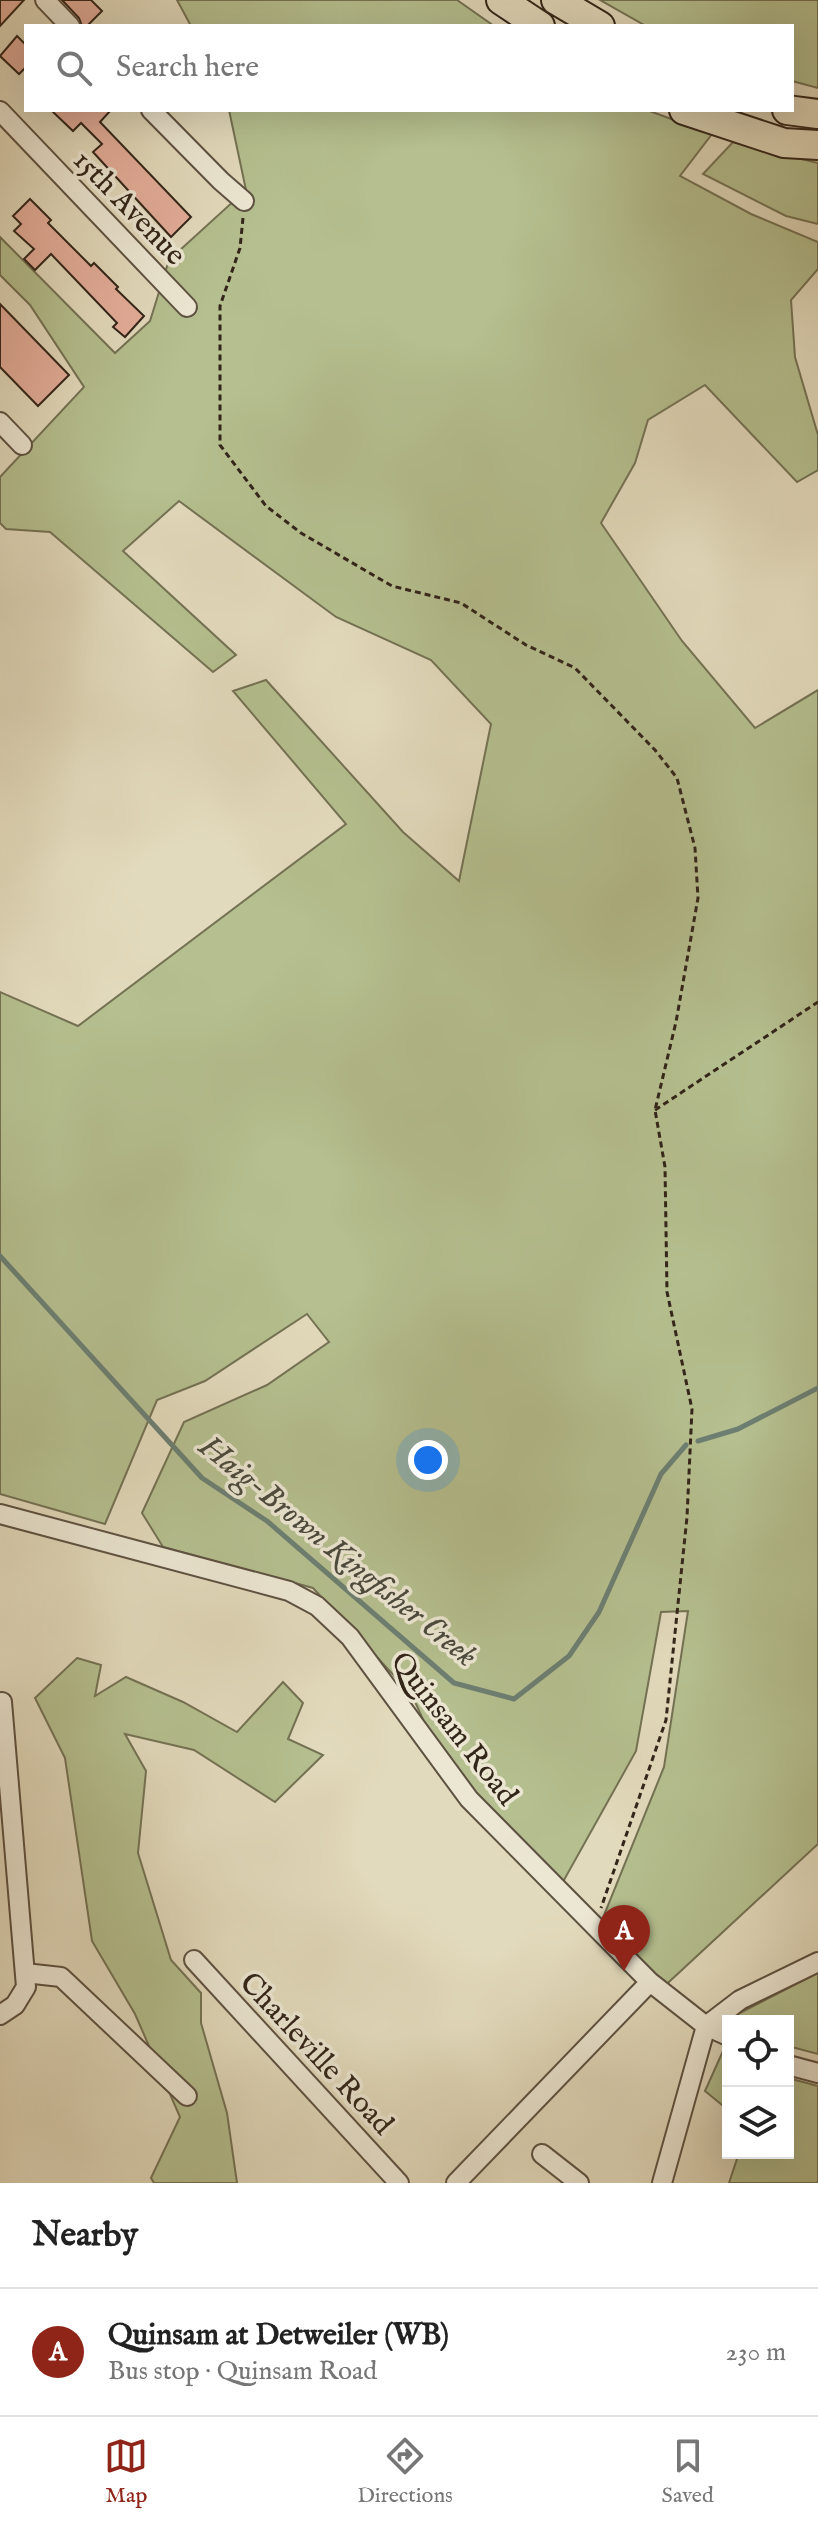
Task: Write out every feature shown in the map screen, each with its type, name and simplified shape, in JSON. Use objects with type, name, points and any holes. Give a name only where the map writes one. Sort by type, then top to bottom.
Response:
[{"type":"highway","points":[[501,0],[537,24]]},
{"type":"highway","points":[[556,0],[597,24]]},
{"type":"highway","points":[[794,111],[818,114]]},
{"type":"highway","points":[[690,112],[784,143],[818,145]]},
{"type":"street","points":[[45,0],[68,24]]},
{"type":"street","name":"15th Avenue","points":[[0,111],[187,307]]},
{"type":"street","points":[[153,112],[244,201]]},
{"type":"street","points":[[0,422],[22,445]]},
{"type":"street","name":"Quinsam Road","points":[[0,1514],[289,1591],[317,1606],[350,1637],[469,1799],[650,1982],[706,2026],[722,2033]]},
{"type":"street","points":[[0,2015],[15,2005],[26,1987],[2,1702]]},
{"type":"street","name":"Charleville Road","points":[[194,1960],[399,2183]]},
{"type":"street","points":[[662,2183],[706,2026],[740,2000],[818,1962]]},
{"type":"street","points":[[25,1973],[61,1977],[187,2096]]},
{"type":"street","points":[[456,2183],[650,1982]]},
{"type":"street","points":[[794,2067],[818,2073]]},
{"type":"street","points":[[542,2154],[579,2183]]},
{"type":"path","points":[[244,201],[240,248],[220,306],[220,445],[266,506],[301,533],[392,586],[461,603],[526,645],[575,668],[655,750],[677,778],[695,848],[698,898],[676,1022],[655,1110],[665,1167],[667,1292],[692,1409],[687,1517],[666,1720],[595,1926]]},
{"type":"path","points":[[655,1110],[818,1002]]},
{"type":"green space","points":[[177,0],[457,0],[491,24],[190,24]]},
{"type":"green space","points":[[600,0],[818,0],[818,88],[794,82],[794,24],[642,24]]},
{"type":"green space","points":[[229,112],[652,112],[712,134],[680,176],[751,214],[818,242],[818,269],[791,300],[795,357],[818,435],[818,470],[797,482],[705,385],[648,420],[635,463],[601,523],[682,641],[755,728],[818,690],[818,1844],[657,1993],[598,1930],[664,1767],[688,1611],[661,1612],[636,1751],[559,1889],[456,1793],[412,1695],[313,1588],[163,1547],[142,1513],[184,1422],[267,1385],[329,1342],[307,1314],[205,1381],[157,1400],[105,1524],[0,1494],[0,992],[78,1026],[346,824],[233,691],[266,680],[403,832],[459,881],[491,724],[431,660],[336,617],[179,501],[123,551],[236,655],[213,672],[50,532],[6,529],[0,523],[0,477],[84,387],[30,305],[0,275],[0,237],[115,353],[150,321],[169,260],[246,190]]},
{"type":"green space","points":[[733,142],[818,163],[818,224],[786,216],[703,174]]},
{"type":"green space","points":[[77,1658],[101,1665],[95,1696],[126,1677],[183,1702],[237,1732],[283,1682],[303,1703],[288,1739],[323,1755],[275,1802],[194,1750],[125,1734],[146,1771],[138,1853],[171,1960],[201,1993],[201,2023],[227,2113],[237,2183],[154,2183],[151,2178],[180,2117],[135,2014],[92,1941],[65,1758],[35,1698]]},
{"type":"green space","points":[[818,1973],[818,2054],[794,2048],[794,2015],[736,2015]]},
{"type":"green space","points":[[722,2053],[722,2105],[705,2091]]},
{"type":"green space","points":[[794,2080],[818,2086],[818,2183],[729,2183],[737,2159],[794,2159]]},
{"type":"building","points":[[0,0],[24,0],[0,26]]},
{"type":"building","points":[[62,0],[91,0],[102,11],[89,24],[81,24]]},
{"type":"building","points":[[17,36],[24,43],[24,69],[19,74],[0,56]]},
{"type":"building","points":[[53,112],[109,112],[100,122],[191,217],[171,237],[93,152],[102,144],[81,123],[73,131]]},
{"type":"building","points":[[30,199],[51,220],[48,223],[91,266],[94,263],[144,316],[125,337],[113,327],[117,323],[51,254],[35,270],[24,259],[34,249],[14,231],[21,224],[13,216]]},
{"type":"building","points":[[0,304],[69,375],[38,406],[0,367]]},
{"type":"waterway","name":"Haig-Brown Kingfisher Creek","points":[[0,1256],[202,1478],[267,1521],[454,1683],[514,1699],[569,1656],[599,1612],[661,1474],[686,1445]]},
{"type":"waterway","name":"Haig-Brown Kingfisher Creek","points":[[698,1441],[738,1429],[818,1388]]},
{"type":"place","name":"Quinsam at Detweiler (WB)","points":[[624,1971]]}]
